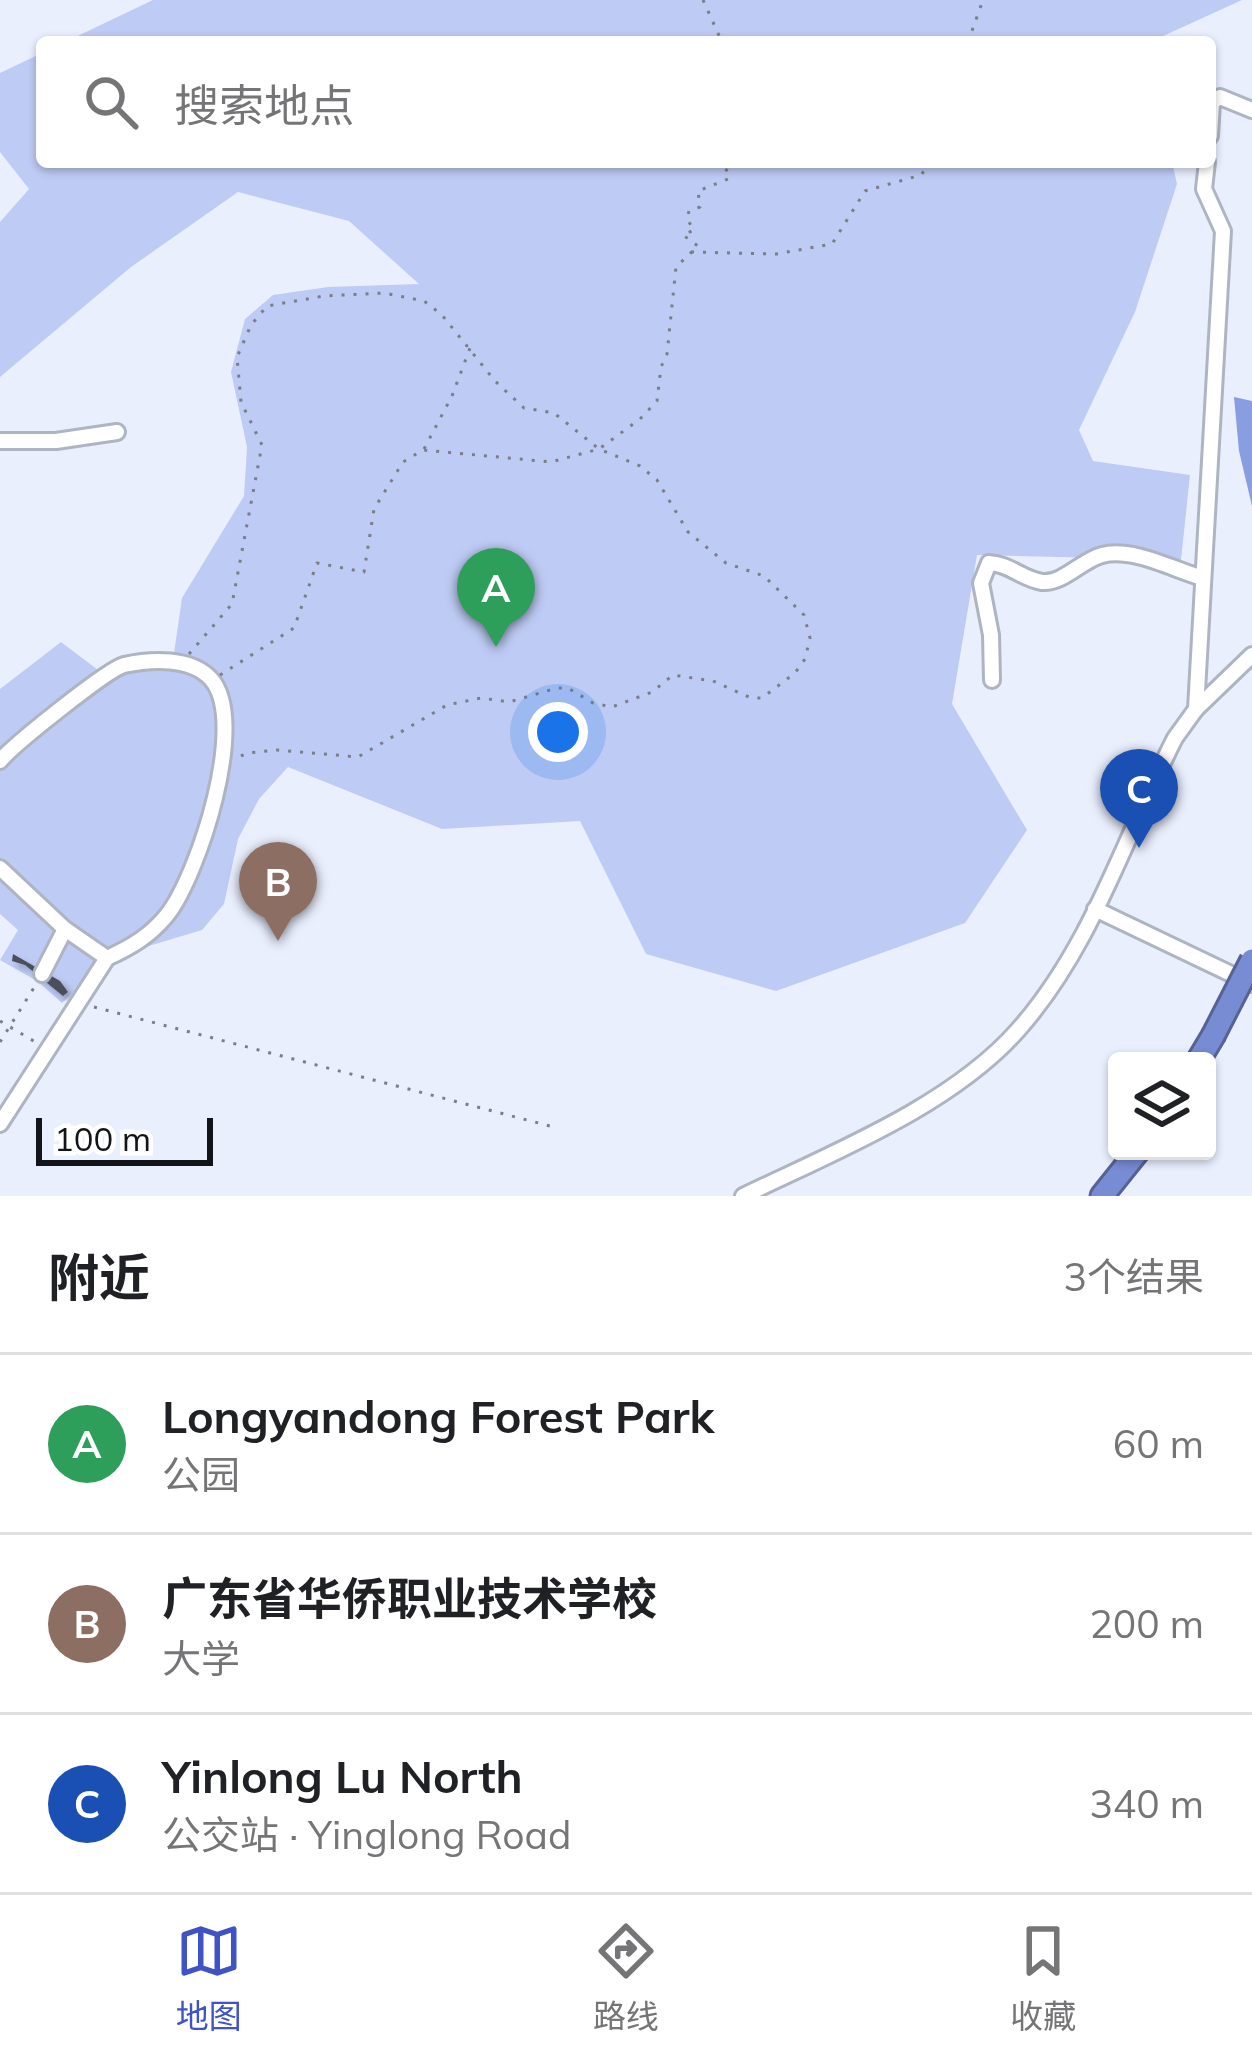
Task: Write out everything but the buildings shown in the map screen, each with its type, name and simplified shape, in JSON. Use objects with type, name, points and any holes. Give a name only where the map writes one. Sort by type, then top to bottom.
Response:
[{"type":"highway","points":[[1203,1052],[1252,960]]},
{"type":"highway","points":[[1102,1196],[1131,1160]]},
{"type":"street","points":[[1216,100],[1252,110]]},
{"type":"street","points":[[1196,709],[1223,231],[1204,189],[1206,168]]},
{"type":"street","points":[[0,441],[56,441],[117,432]]},
{"type":"street","points":[[992,680],[991,635],[981,583],[989,563],[1005,563],[1042,582],[1058,579],[1104,554],[1121,555],[1204,578]]},
{"type":"street","points":[[742,1196],[899,1118],[986,1060],[1036,1009],[1095,909],[1164,761],[1196,709],[1252,655]]},
{"type":"street","points":[[0,761],[16,742],[119,665],[182,661],[212,680],[220,701],[224,765],[201,855],[169,913],[139,943],[107,958],[0,1124]]},
{"type":"street","points":[[0,868],[65,929],[107,958]]},
{"type":"street","points":[[1095,909],[1252,984]]},
{"type":"street","points":[[42,974],[65,929]]},
{"type":"path","points":[[703,0],[722,36]]},
{"type":"path","points":[[970,36],[983,0]]},
{"type":"path","points":[[423,450],[550,462],[599,449],[640,419],[657,401],[676,267],[698,246],[683,235],[694,230],[687,219],[689,211],[700,207],[698,191],[728,179],[724,168]]},
{"type":"path","points":[[689,252],[776,254],[832,244],[865,191],[921,176],[927,168]]},
{"type":"path","points":[[182,661],[232,604],[262,445],[241,402],[237,357],[250,325],[267,306],[324,296],[384,293],[424,302],[524,408],[554,412],[599,449],[640,466],[657,480],[688,532],[726,563],[764,577],[804,615],[810,638],[805,659],[795,673],[762,698],[751,698],[713,681],[673,675],[652,692],[612,707],[593,703],[568,688],[508,702],[481,698],[447,704],[358,757],[277,750],[248,753],[224,765]]},
{"type":"path","points":[[212,680],[294,628],[317,563],[364,572],[374,509],[403,462],[423,450],[452,396],[470,348]]},
{"type":"path","points":[[0,1042],[42,974]]},
{"type":"path","points":[[80,1004],[550,1126]]},
{"type":"path","points":[[0,1021],[50,1050]]},
{"type":"shaded area","points":[[153,0],[1242,0],[1163,36],[78,36]]},
{"type":"shaded area","points":[[36,56],[36,168],[1173,168],[1177,184],[1135,312],[1079,430],[1093,461],[1190,475],[1181,560],[977,555],[952,704],[1027,830],[965,923],[776,991],[646,954],[580,821],[442,829],[288,767],[259,799],[238,839],[224,904],[202,930],[102,966],[62,1003],[37,981],[0,960],[18,930],[0,914],[0,689],[61,642],[102,673],[125,657],[174,653],[182,598],[244,496],[247,447],[231,372],[245,319],[273,295],[328,287],[419,284],[349,221],[238,192],[131,267],[0,377],[0,222],[29,189],[0,152],[0,73]]},
{"type":"water","points":[[1234,397],[1252,401],[1252,506],[1239,451]]},
{"type":"place","name":"Longyandong Forest Park","points":[[496,647]]},
{"type":"place","name":"Yinlong Lu North","points":[[1139,848]]},
{"type":"place","name":"广东省华侨职业技术学校","points":[[278,941]]}]
